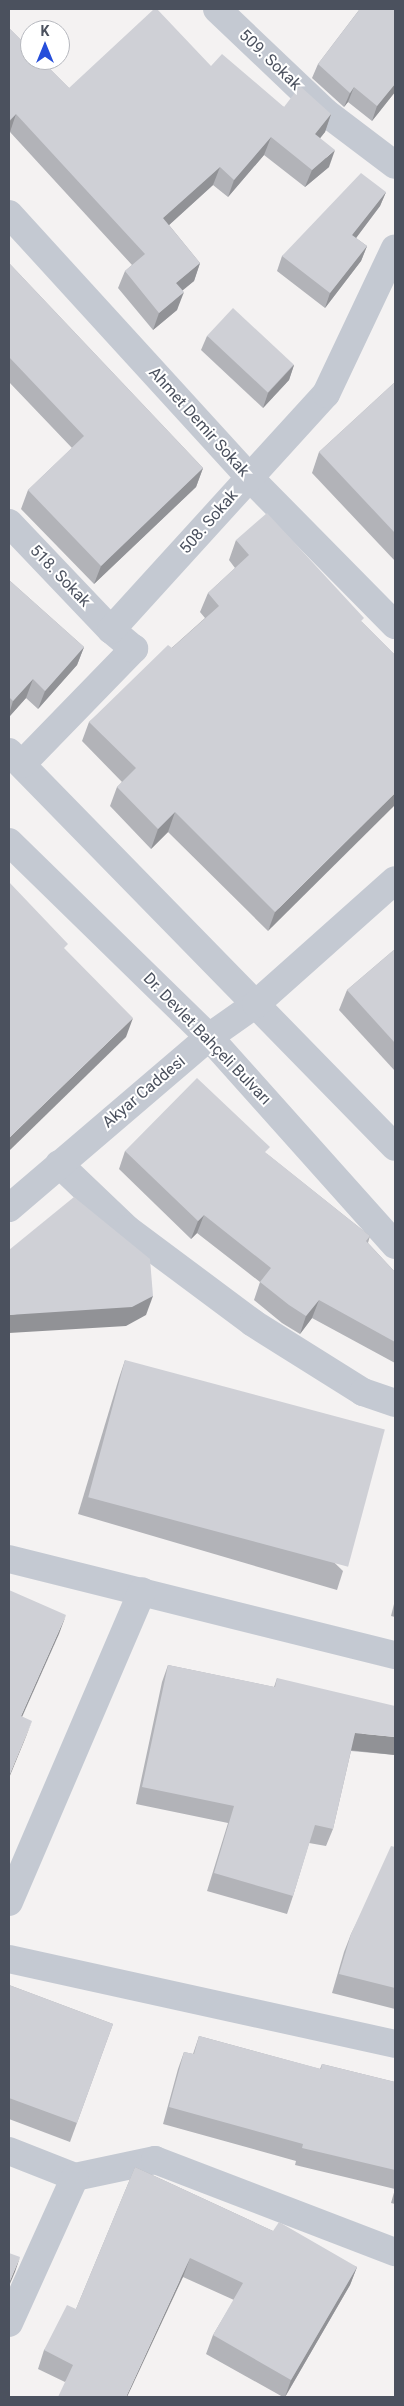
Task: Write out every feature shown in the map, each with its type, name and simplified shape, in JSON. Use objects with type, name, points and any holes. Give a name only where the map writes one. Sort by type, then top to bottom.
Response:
[{"type":"street","name":"509. Sokak","points":[[217,9],[324,112],[395,165]]},
{"type":"street","name":"Ahmet Demir Sokak","points":[[9,214],[249,477],[395,626]]},
{"type":"street","name":"508. Sokak","points":[[111,630],[326,394],[395,248]]},
{"type":"street","name":"518. Sokak","points":[[9,523],[111,630]]},
{"type":"street","points":[[111,630],[134,649],[15,758],[395,1147]]},
{"type":"street","name":"Dr. Devlet Bahçeli Bulvarı","points":[[9,842],[209,1037],[395,1245]]},
{"type":"street","name":"Akyar Caddesi","points":[[9,1208],[209,1037],[256,1004],[395,880]]},
{"type":"street","points":[[59,1164],[127,1229],[253,1323],[363,1392],[395,1403]]},
{"type":"street","points":[[9,1559],[395,1655]]},
{"type":"street","points":[[9,1902],[142,1591]]},
{"type":"street","points":[[9,1959],[395,2044]]},
{"type":"street","points":[[9,2151],[75,2178],[155,2160],[395,2252]]},
{"type":"street","points":[[9,2323],[75,2178]]},
{"type":"building","points":[[154,9],[157,9],[211,66],[222,54],[284,107],[300,86],[331,114],[315,134],[335,150],[312,170],[271,137],[234,180],[220,167],[163,218],[200,263],[176,283],[184,292],[159,313],[125,271],[145,254],[16,114],[9,121],[9,28],[20,39],[20,70],[51,70],[69,88]]},
{"type":"building","points":[[360,9],[395,9],[395,84],[377,106],[354,87],[350,93],[318,64]]},
{"type":"building","points":[[361,173],[386,192],[352,235],[367,246],[330,293],[282,256]]},
{"type":"building","points":[[9,263],[203,468],[101,566],[28,490],[84,436],[9,357]]},
{"type":"building","points":[[233,308],[294,365],[268,392],[207,336]]},
{"type":"building","points":[[395,382],[395,533],[319,452]]},
{"type":"building","points":[[267,513],[364,618],[361,621],[395,655],[395,793],[275,912],[175,812],[158,829],[117,787],[136,768],[89,722],[168,645],[172,648],[219,606],[208,593],[249,555],[236,540]]},
{"type":"building","points":[[9,580],[84,647],[45,691],[33,679],[13,701],[9,697]]},
{"type":"building","points":[[9,882],[68,944],[64,948],[133,1018],[9,1138]]},
{"type":"building","points":[[395,949],[395,1043],[347,990]]},
{"type":"building","points":[[197,1078],[270,1147],[265,1152],[370,1236],[366,1241],[395,1272],[395,1342],[319,1300],[306,1316],[289,1305],[260,1282],[271,1268],[204,1215],[198,1221],[125,1151]]},
{"type":"building","points":[[74,1197],[150,1259],[153,1296],[132,1307],[9,1315],[9,1250]]},
{"type":"building","points":[[125,1360],[385,1430],[348,1567],[88,1497]]},
{"type":"building","points":[[9,1590],[66,1615],[21,1716],[32,1721],[9,1776]]},
{"type":"building","points":[[168,1665],[275,1687],[277,1678],[395,1706],[395,1737],[355,1733],[333,1829],[315,1825],[293,1896],[214,1873],[234,1806],[142,1787]]},
{"type":"building","points":[[391,1846],[395,1847],[395,1988],[339,1974],[351,1934]]},
{"type":"building","points":[[9,1985],[113,2024],[77,2123],[9,2098]]},
{"type":"building","points":[[199,2036],[321,2069],[322,2064],[395,2082],[395,2170],[302,2148],[303,2144],[169,2107],[184,2052],[194,2054]]},
{"type":"building","points":[[135,2167],[273,2231],[279,2222],[357,2267],[291,2380],[213,2335],[243,2283],[190,2258],[126,2397],[58,2397],[73,2365],[44,2350],[67,2305],[76,2309]]},
{"type":"building","points":[[9,2253],[20,2257],[9,2283]]}]
